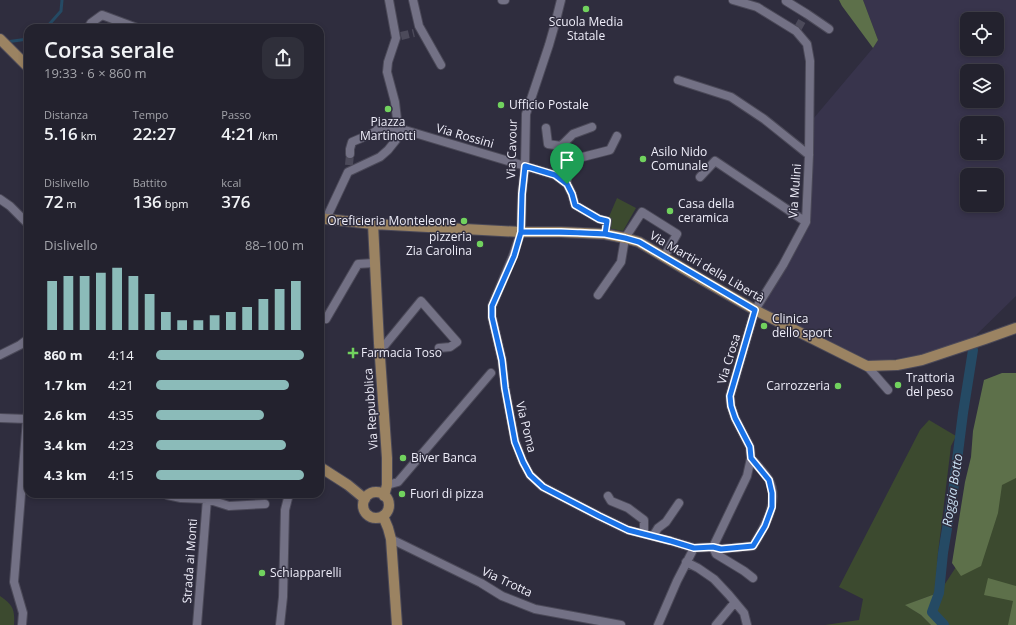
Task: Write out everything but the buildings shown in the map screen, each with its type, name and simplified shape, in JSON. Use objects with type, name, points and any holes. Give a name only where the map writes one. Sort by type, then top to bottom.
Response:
[{"type":"main road","points":[[0,39],[24,63]]},
{"type":"main road","name":"Via Martiri della Libertà","points":[[324,218],[373,224],[521,232],[605,234],[625,238],[639,242],[755,310],[867,366],[897,365],[922,360],[1014,329]]},
{"type":"main road","name":"Via Repubblica","points":[[373,224],[374,263],[387,458],[387,485],[384,496]]},
{"type":"main road","points":[[324,470],[365,499]]},
{"type":"main road","points":[[378,492],[384,496],[389,506],[388,510],[383,516],[375,518],[367,515],[363,503],[367,496],[378,492]]},
{"type":"main road","points":[[383,516],[391,539],[397,625]]},
{"type":"street","points":[[324,216],[348,169],[357,168],[380,157],[396,140],[398,128],[395,102],[387,72],[388,62],[399,37],[389,0]]},
{"type":"street","points":[[413,0],[419,26],[418,32],[441,64]]},
{"type":"street","name":"Via Cavour","points":[[521,232],[522,194],[525,166],[526,114],[555,24],[561,0]]},
{"type":"street","name":"Via Mulini","points":[[733,0],[757,7],[797,30],[807,44],[810,60],[809,155],[806,222],[783,265],[755,310]]},
{"type":"street","points":[[786,1],[805,17],[829,29]]},
{"type":"street","points":[[90,24],[102,15],[126,24]]},
{"type":"street","points":[[678,80],[732,97],[764,119],[809,155]]},
{"type":"street","name":"Via Rossini","points":[[350,154],[352,142],[373,133],[381,127],[398,128],[555,175],[567,184]]},
{"type":"street","points":[[561,146],[573,134],[592,127]]},
{"type":"street","points":[[546,128],[548,144],[561,146]]},
{"type":"street","points":[[605,234],[607,221],[599,219],[575,205],[567,184],[567,161],[610,150],[617,136]]},
{"type":"street","points":[[561,146],[565,156]]},
{"type":"street","points":[[700,177],[715,160],[806,222]]},
{"type":"street","points":[[0,199],[10,206],[24,220]]},
{"type":"street","points":[[598,295],[624,263],[625,238],[642,212],[677,234],[664,257]]},
{"type":"street","name":"Via Poma","points":[[521,232],[514,256],[492,306],[492,317],[502,360],[505,388],[515,442],[530,475],[543,487],[628,530],[694,548]]},
{"type":"street","points":[[326,318],[358,264],[374,263]]},
{"type":"street","points":[[380,351],[421,301],[457,342],[450,347],[439,348]]},
{"type":"street","name":"Via Crosa","points":[[713,547],[747,476],[751,458],[750,447],[735,418],[731,406],[730,396],[755,310]]},
{"type":"street","points":[[0,355],[24,342]]},
{"type":"street","points":[[867,366],[888,390]]},
{"type":"street","points":[[387,485],[398,482],[491,373]]},
{"type":"street","points":[[0,418],[24,415]]},
{"type":"street","name":"Via Crosa","points":[[694,548],[713,547],[721,549],[753,546],[765,526],[772,507],[772,493],[769,480],[751,458]]},
{"type":"street","points":[[22,625],[23,613],[14,582],[24,463]]},
{"type":"street","points":[[608,496],[612,501],[628,508],[644,520],[648,535],[666,522],[673,514],[679,503]]},
{"type":"street","name":"Strada ai Monti","points":[[197,625],[208,498]]},
{"type":"street","points":[[210,498],[229,506],[265,504]]},
{"type":"street","points":[[280,625],[284,597],[285,510],[288,498]]},
{"type":"street","name":"Via Trotta","points":[[391,539],[502,596],[535,609],[621,625]]},
{"type":"street","points":[[713,547],[716,554],[753,578]]},
{"type":"street","points":[[658,625],[677,581],[694,548]]},
{"type":"street","points":[[686,562],[714,579],[744,613],[747,625]]},
{"type":"street","points":[[716,625],[735,602]]},
{"type":"shaded area","points":[[863,0],[1016,0],[1016,296],[970,341],[918,355],[869,363],[760,308],[807,224],[813,119],[873,48],[878,40]]},
{"type":"green space","points":[[839,0],[863,0],[878,40],[873,48],[842,6]]},
{"type":"green space","points":[[617,198],[636,208],[623,231],[607,228],[608,219]]},
{"type":"green space","points":[[1002,373],[1016,373],[1016,478],[1002,485],[998,513],[981,566],[961,576],[952,563],[965,482],[971,457],[973,431],[984,380]]},
{"type":"green space","points":[[994,376],[1016,377],[1016,625],[949,625],[935,613],[939,593],[956,567],[978,428]]},
{"type":"green space","points":[[929,420],[956,436],[951,446],[938,553],[935,594],[906,605],[921,615],[931,625],[825,625],[859,620],[863,599],[839,587],[920,430]]},
{"type":"green space","points":[[988,578],[1016,586],[1016,625],[1008,625],[1013,601],[984,595]]},
{"type":"green space","points":[[935,594],[930,612],[942,625],[931,625],[921,615],[905,605]]},
{"type":"green space","points":[[0,596],[8,602],[12,608],[14,625],[0,625]]},
{"type":"waterway","points":[[50,24],[61,11],[62,0]]},
{"type":"waterway","points":[[6,42],[24,40]]},
{"type":"waterway","name":"Roggia Botto","points":[[944,625],[932,612],[939,593],[943,553],[973,350]]},
{"type":"tunnel","points":[[798,28],[803,19]]},
{"type":"tunnel","points":[[401,36],[414,33]]},
{"type":"tunnel","points":[[349,165],[350,154]]},
{"type":"place","name":"Scuola Media Statale","points":[[586,9]]},
{"type":"place","name":"Ufficio Postale","points":[[501,105]]},
{"type":"place","name":"Piazza Martinotti","points":[[388,109]]},
{"type":"place","name":"Asilo Nido Comunale","points":[[643,159]]},
{"type":"place","name":"Casa della ceramica","points":[[670,211]]},
{"type":"place","name":"Oreficieria Monteleone","points":[[464,221]]},
{"type":"place","name":"pizzeria Zia Carolina","points":[[480,244]]},
{"type":"place","name":"Clinica dello sport","points":[[764,326]]},
{"type":"place","name":"Farmacia Toso","points":[[353,353]]},
{"type":"place","name":"Trattoria del peso","points":[[898,385]]},
{"type":"place","name":"Carrozzeria","points":[[838,386]]},
{"type":"place","name":"Biver Banca","points":[[403,458]]},
{"type":"place","name":"Fuori di pizza","points":[[402,494]]},
{"type":"place","name":"Schiapparelli","points":[[262,573]]},
{"type":"route","points":[[567,184],[555,175],[525,166],[522,194],[521,232],[605,234],[639,242],[755,310],[730,396],[731,406],[735,418],[750,447],[751,458],[769,480],[772,493],[772,507],[765,526],[753,546],[721,549],[713,547],[694,548],[628,530],[543,487],[530,475],[523,462],[515,442],[505,388],[502,360],[492,317],[492,306],[514,256],[521,232],[561,232],[605,234],[607,221],[599,219],[575,205],[567,184]]}]
